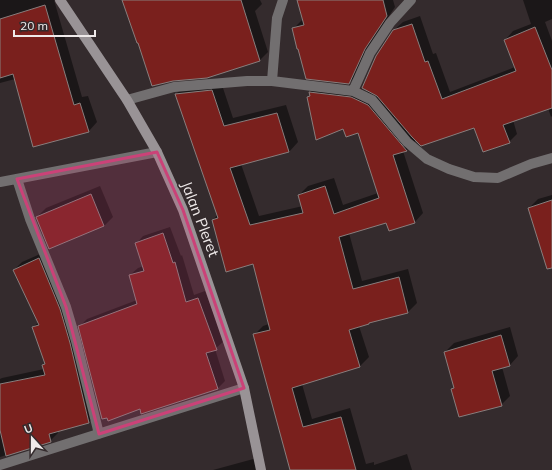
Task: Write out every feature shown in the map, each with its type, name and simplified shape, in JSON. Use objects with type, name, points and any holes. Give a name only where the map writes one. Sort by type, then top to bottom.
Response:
[{"type":"main road","name":"Jalan Pleret","points":[[60,0],[127,100],[157,152],[183,210],[244,388],[261,470]]},
{"type":"street","points":[[272,81],[277,18],[283,0]]},
{"type":"street","points":[[352,91],[370,53],[390,23],[411,0]]},
{"type":"street","points":[[127,100],[174,87],[247,81],[272,81],[352,91],[372,100],[407,142],[427,159],[449,170],[474,177],[498,178],[531,164],[552,158]]},
{"type":"street","points":[[0,182],[157,152]]},
{"type":"street","points":[[17,179],[30,219],[66,307],[99,434]]},
{"type":"street","points":[[0,465],[244,388]]},
{"type":"highlighted area","points":[[157,152],[183,210],[244,388],[99,434],[66,307],[17,179]]},
{"type":"building","points":[[122,0],[241,0],[260,61],[207,78],[173,81],[152,86]]},
{"type":"building","points":[[297,0],[383,0],[387,16],[365,49],[349,84],[306,79],[292,28],[304,25]]},
{"type":"building","points":[[45,5],[74,105],[80,103],[89,132],[33,147],[13,74],[0,78],[0,19]]},
{"type":"building","points":[[412,24],[425,62],[428,61],[442,99],[516,71],[504,40],[535,27],[552,70],[552,108],[503,125],[510,143],[483,152],[474,128],[421,146],[377,96],[362,88],[376,56],[393,30]]},
{"type":"building","points":[[212,90],[224,126],[277,113],[289,152],[230,168],[250,225],[303,213],[298,195],[325,186],[334,214],[379,198],[358,133],[346,137],[343,129],[316,140],[307,97],[310,96],[309,92],[351,97],[368,105],[407,151],[393,155],[415,223],[389,231],[386,223],[339,237],[353,289],[399,277],[408,313],[349,330],[360,367],[292,388],[303,427],[341,417],[356,470],[290,470],[253,334],[270,330],[253,264],[226,272],[212,220],[218,218],[175,94]]},
{"type":"building","points":[[91,194],[104,226],[49,249],[36,217]]},
{"type":"building","points":[[552,200],[552,268],[547,269],[528,208]]},
{"type":"building","points":[[163,233],[173,263],[175,262],[186,302],[198,298],[217,350],[206,353],[218,389],[141,414],[140,409],[108,421],[107,418],[102,419],[78,326],[137,304],[129,275],[144,271],[135,243]]},
{"type":"building","points":[[39,258],[60,309],[70,343],[89,423],[49,434],[51,442],[6,456],[0,430],[0,384],[45,375],[42,365],[45,364],[32,327],[39,325],[13,270]]},
{"type":"building","points":[[501,335],[510,366],[492,371],[502,406],[459,417],[451,389],[454,388],[444,352]]}]
